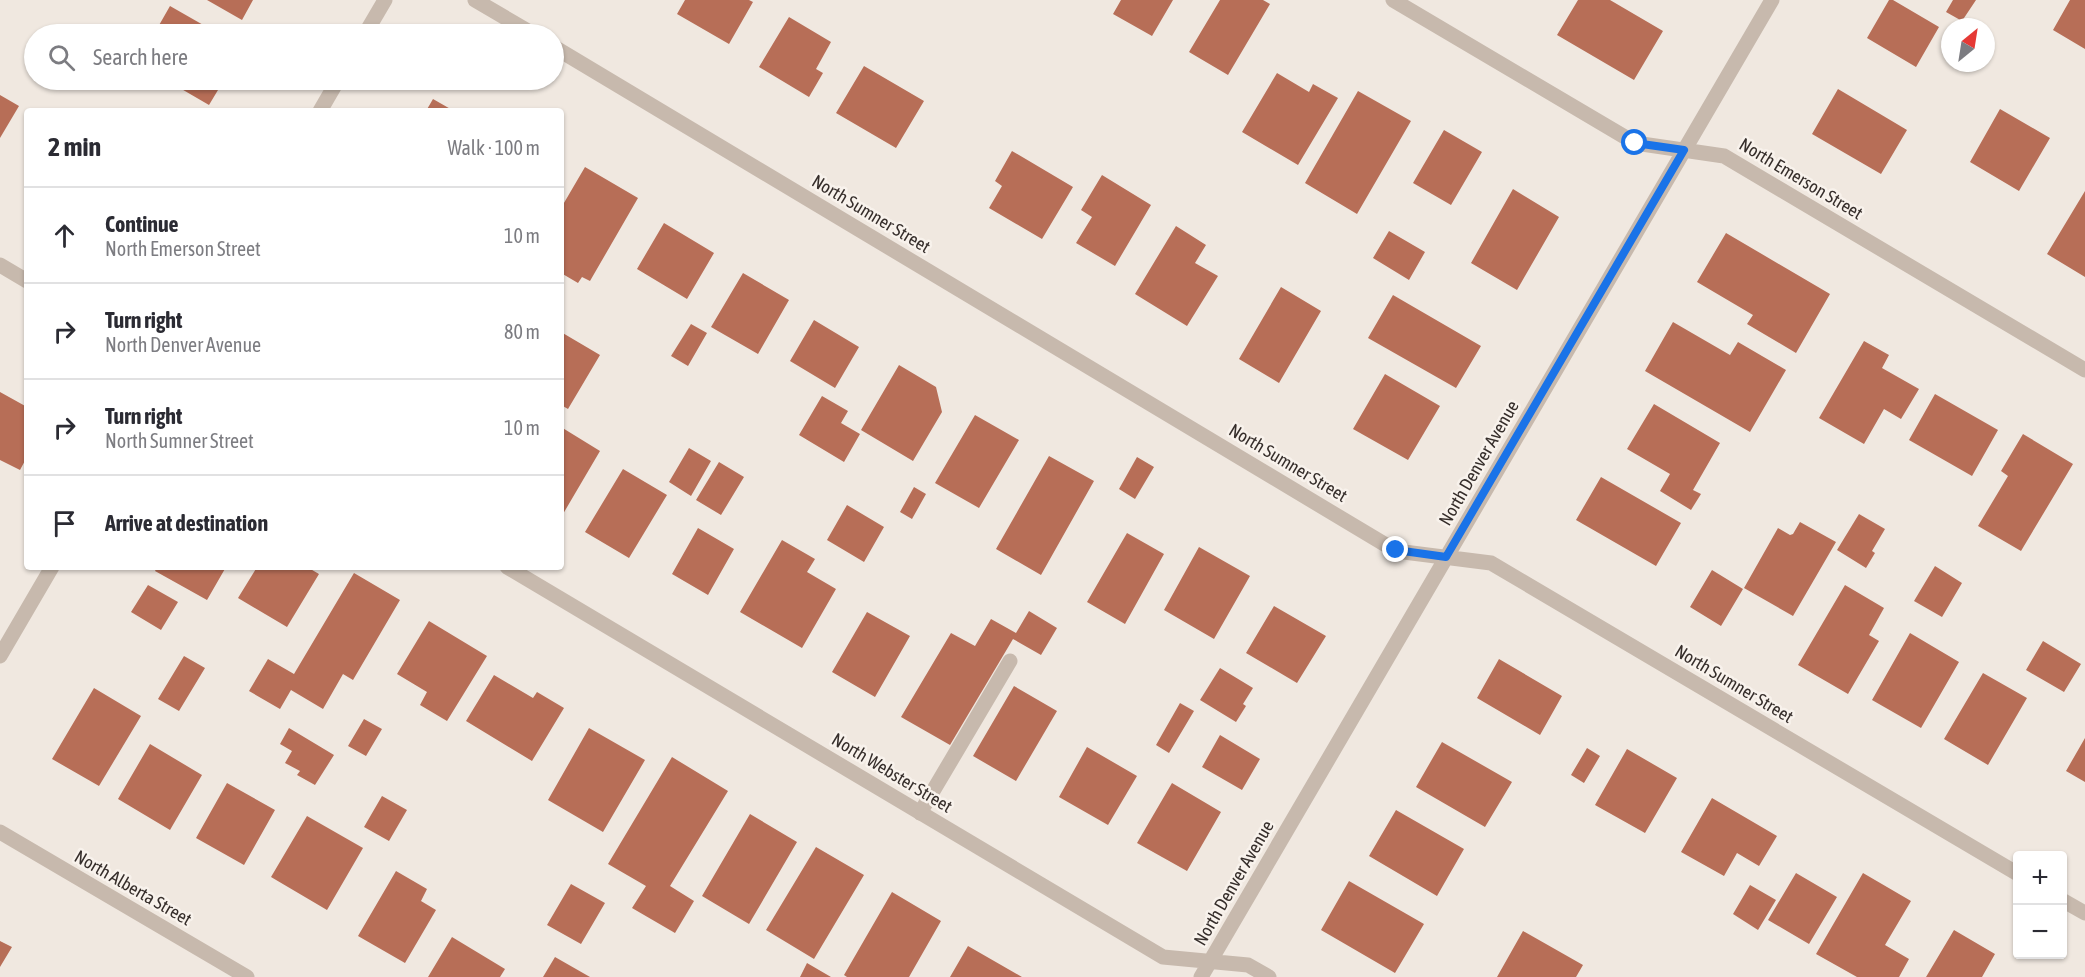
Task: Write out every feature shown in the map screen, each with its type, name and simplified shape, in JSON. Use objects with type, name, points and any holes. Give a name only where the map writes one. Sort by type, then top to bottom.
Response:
[{"type":"street","points":[[371,24],[385,0]]},
{"type":"street","points":[[475,0],[516,24]]},
{"type":"street","name":"North Emerson Street","points":[[1393,0],[1635,143],[1724,156],[2085,370]]},
{"type":"street","name":"North Denver Avenue","points":[[1201,977],[1772,0]]},
{"type":"street","name":"North Sumner Street","points":[[564,53],[1396,550],[1491,563],[2013,871]]},
{"type":"street","points":[[322,108],[332,90]]},
{"type":"street","points":[[0,265],[24,279]]},
{"type":"street","points":[[0,656],[50,570]]},
{"type":"street","name":"North Webster Street","points":[[512,570],[1163,957],[1248,964],[1269,977]]},
{"type":"street","points":[[920,813],[1010,661]]},
{"type":"street","name":"North Alberta Street","points":[[0,832],[247,977]]},
{"type":"street","points":[[2067,903],[2085,914]]},
{"type":"building","points":[[207,0],[253,0],[242,20]]},
{"type":"building","points":[[685,0],[749,0],[753,2],[729,44],[677,14]]},
{"type":"building","points":[[1121,0],[1173,0],[1152,36],[1113,14]]},
{"type":"building","points":[[1220,0],[1263,0],[1270,4],[1228,75],[1189,52]]},
{"type":"building","points":[[1578,0],[1610,0],[1663,31],[1634,80],[1557,35]]},
{"type":"building","points":[[1889,0],[1893,0],[1939,27],[1916,67],[1867,38]]},
{"type":"building","points":[[1953,0],[1976,0],[1964,18],[1957,18],[1946,12]]},
{"type":"building","points":[[2070,0],[2085,0],[2085,49],[2053,30]]},
{"type":"building","points":[[170,6],[202,24],[160,24]]},
{"type":"building","points":[[789,17],[831,42],[816,69],[823,73],[809,97],[759,67]]},
{"type":"building","points":[[864,66],[924,101],[896,148],[836,113]]},
{"type":"building","points":[[1277,73],[1309,92],[1313,84],[1338,98],[1298,165],[1242,132]]},
{"type":"building","points":[[1838,89],[1907,130],[1881,174],[1812,134]]},
{"type":"building","points":[[183,90],[218,90],[209,105]]},
{"type":"building","points":[[1358,91],[1411,121],[1357,214],[1305,183]]},
{"type":"building","points":[[0,95],[19,106],[0,138]]},
{"type":"building","points":[[433,99],[449,108],[428,108]]},
{"type":"building","points":[[2000,109],[2050,138],[2019,191],[1970,162]]},
{"type":"building","points":[[1444,130],[1482,152],[1451,205],[1413,183]]},
{"type":"building","points":[[1012,151],[1073,187],[1042,239],[989,208],[1002,186],[995,181]]},
{"type":"building","points":[[585,167],[638,198],[590,281],[582,277],[578,283],[564,275],[564,203]]},
{"type":"building","points":[[1102,175],[1151,205],[1115,266],[1076,243],[1092,217],[1081,210]]},
{"type":"building","points":[[1513,189],[1559,217],[1517,290],[1471,263]]},
{"type":"building","points":[[2085,191],[2085,277],[2047,254]]},
{"type":"building","points":[[664,223],[714,253],[687,299],[637,269]]},
{"type":"building","points":[[1176,226],[1206,245],[1195,263],[1218,276],[1187,326],[1135,294]]},
{"type":"building","points":[[1389,231],[1425,252],[1409,280],[1373,258]]},
{"type":"building","points":[[1726,233],[1830,294],[1796,353],[1747,324],[1753,315],[1697,282]]},
{"type":"building","points":[[743,273],[789,300],[758,354],[711,327]]},
{"type":"building","points":[[1281,287],[1321,311],[1279,383],[1239,359]]},
{"type":"building","points":[[1393,295],[1481,346],[1456,388],[1368,338]]},
{"type":"building","points":[[814,320],[859,347],[835,388],[790,361]]},
{"type":"building","points":[[1673,322],[1730,355],[1738,342],[1786,370],[1750,432],[1645,371]]},
{"type":"building","points":[[691,324],[707,333],[688,366],[671,356]]},
{"type":"building","points":[[564,334],[600,355],[568,409],[564,407]]},
{"type":"building","points":[[1864,341],[1889,355],[1882,368],[1919,389],[1901,419],[1884,409],[1864,444],[1819,418]]},
{"type":"building","points":[[899,365],[936,387],[942,412],[913,461],[861,430]]},
{"type":"building","points":[[1385,374],[1440,406],[1408,460],[1353,429]]},
{"type":"building","points":[[0,392],[24,405],[24,463],[20,470],[0,460]]},
{"type":"building","points":[[1935,394],[1998,430],[1972,476],[1909,440]]},
{"type":"building","points":[[822,396],[848,411],[841,423],[860,434],[844,462],[799,435]]},
{"type":"building","points":[[1654,404],[1720,443],[1693,490],[1701,494],[1691,510],[1660,491],[1670,474],[1627,449]]},
{"type":"building","points":[[975,415],[1019,440],[979,508],[935,483]]},
{"type":"building","points":[[564,429],[600,451],[564,512]]},
{"type":"building","points":[[2023,434],[2073,464],[2021,551],[1978,526],[2008,476],[2001,471]]},
{"type":"building","points":[[689,448],[711,461],[691,496],[669,482]]},
{"type":"building","points":[[1049,456],[1094,481],[1041,575],[996,549]]},
{"type":"building","points":[[1137,457],[1154,467],[1135,499],[1119,489]]},
{"type":"building","points":[[719,462],[744,477],[721,515],[696,500]]},
{"type":"building","points":[[623,469],[667,495],[629,558],[585,532]]},
{"type":"building","points":[[1601,477],[1681,523],[1656,566],[1576,520]]},
{"type":"building","points":[[914,487],[926,494],[912,519],[900,512]]},
{"type":"building","points":[[847,505],[884,527],[864,562],[827,540]]},
{"type":"building","points":[[1859,514],[1885,529],[1872,551],[1875,553],[1866,568],[1837,550]]},
{"type":"building","points":[[1800,522],[1836,542],[1793,616],[1744,588],[1778,528],[1790,535]]},
{"type":"building","points":[[698,528],[734,549],[708,595],[672,574]]},
{"type":"building","points":[[1127,533],[1164,554],[1125,624],[1087,602]]},
{"type":"building","points":[[782,540],[815,559],[807,572],[836,589],[802,648],[740,612]]},
{"type":"building","points":[[1199,547],[1250,576],[1214,639],[1164,610]]},
{"type":"building","points":[[1935,566],[1962,583],[1942,617],[1914,601]]},
{"type":"building","points":[[156,570],[224,570],[207,600]]},
{"type":"building","points":[[255,570],[312,570],[319,574],[287,627],[238,598]]},
{"type":"building","points":[[1712,570],[1743,589],[1721,626],[1690,607]]},
{"type":"building","points":[[354,573],[400,600],[353,680],[343,674],[323,709],[291,690],[280,709],[249,691],[268,659],[294,674]]},
{"type":"building","points":[[148,585],[178,602],[161,630],[131,612]]},
{"type":"building","points":[[1845,585],[1884,608],[1869,635],[1879,641],[1848,694],[1798,665]]},
{"type":"building","points":[[1274,606],[1326,636],[1297,683],[1246,653]]},
{"type":"building","points":[[1029,611],[1057,628],[1041,655],[1013,639],[950,745],[901,717],[951,633],[975,646],[991,619],[1016,633]]},
{"type":"building","points":[[867,612],[910,636],[875,697],[832,672]]},
{"type":"building","points":[[429,621],[487,656],[447,721],[420,705],[427,692],[397,674]]},
{"type":"building","points":[[1910,633],[1959,662],[1921,728],[1872,700]]},
{"type":"building","points":[[2043,641],[2081,664],[2064,692],[2026,670]]},
{"type":"building","points":[[184,656],[205,668],[179,711],[158,699]]},
{"type":"building","points":[[1499,659],[1562,696],[1540,735],[1477,698]]},
{"type":"building","points":[[1220,668],[1253,688],[1236,722],[1200,700]]},
{"type":"building","points":[[1983,673],[2027,698],[1988,765],[1944,739]]},
{"type":"building","points":[[494,675],[533,698],[537,692],[564,708],[532,761],[466,721]]},
{"type":"building","points":[[1014,686],[1057,711],[1016,781],[973,756]]},
{"type":"building","points":[[94,688],[141,716],[99,786],[52,759]]},
{"type":"building","points":[[1180,703],[1194,711],[1169,753],[1156,745]]},
{"type":"building","points":[[364,719],[382,729],[366,756],[348,746]]},
{"type":"building","points":[[289,728],[334,755],[315,785],[297,775],[300,771],[285,763],[292,751],[280,744]]},
{"type":"building","points":[[589,728],[645,760],[603,832],[548,800]]},
{"type":"building","points":[[1220,735],[1260,759],[1242,790],[1202,767]]},
{"type":"building","points":[[2085,738],[2085,782],[2066,771]]},
{"type":"building","points":[[1442,742],[1512,782],[1485,827],[1416,787]]},
{"type":"building","points":[[150,744],[202,775],[170,830],[118,799]]},
{"type":"building","points":[[1087,747],[1137,776],[1108,825],[1059,797]]},
{"type":"building","points":[[1587,748],[1600,756],[1584,783],[1571,775]]},
{"type":"building","points":[[1627,749],[1677,778],[1645,833],[1595,805]]},
{"type":"building","points":[[672,757],[728,791],[670,886],[694,901],[675,933],[632,908],[646,886],[608,864]]},
{"type":"building","points":[[227,783],[275,810],[244,865],[196,838]]},
{"type":"building","points":[[1172,783],[1221,812],[1187,871],[1137,843]]},
{"type":"building","points":[[382,796],[407,810],[389,841],[364,827]]},
{"type":"building","points":[[1712,798],[1777,836],[1759,866],[1737,853],[1724,876],[1681,852]]},
{"type":"building","points":[[1396,810],[1464,849],[1437,896],[1369,856]]},
{"type":"building","points":[[750,814],[797,842],[749,924],[702,896]]},
{"type":"building","points":[[307,816],[363,848],[327,910],[271,877]]},
{"type":"building","points":[[816,847],[864,875],[814,959],[766,930]]},
{"type":"building","points":[[396,871],[427,889],[421,901],[436,910],[405,963],[358,936]]},
{"type":"building","points":[[1796,873],[1837,897],[1809,944],[1768,920]]},
{"type":"building","points":[[1863,873],[1911,901],[1885,945],[1909,959],[1899,977],[1857,977],[1816,954]]},
{"type":"building","points":[[1349,881],[1424,924],[1395,973],[1321,930]]},
{"type":"building","points":[[571,884],[605,903],[581,944],[547,925]]},
{"type":"building","points":[[1750,885],[1776,900],[1758,930],[1733,914]]},
{"type":"building","points":[[892,892],[941,921],[909,977],[847,977],[844,975]]},
{"type":"building","points":[[1954,930],[1995,954],[1982,977],[1926,977]]},
{"type":"building","points":[[1523,931],[1583,965],[1576,977],[1497,977]]},
{"type":"building","points":[[452,937],[505,969],[500,977],[428,977]]},
{"type":"building","points":[[0,941],[12,947],[0,967]]},
{"type":"building","points":[[968,946],[1022,977],[950,977]]},
{"type":"building","points":[[555,957],[590,977],[543,977]]},
{"type":"building","points":[[807,963],[831,977],[800,977]]},
{"type":"route","points":[[1396,550],[1446,557],[1684,150],[1635,143]]}]
